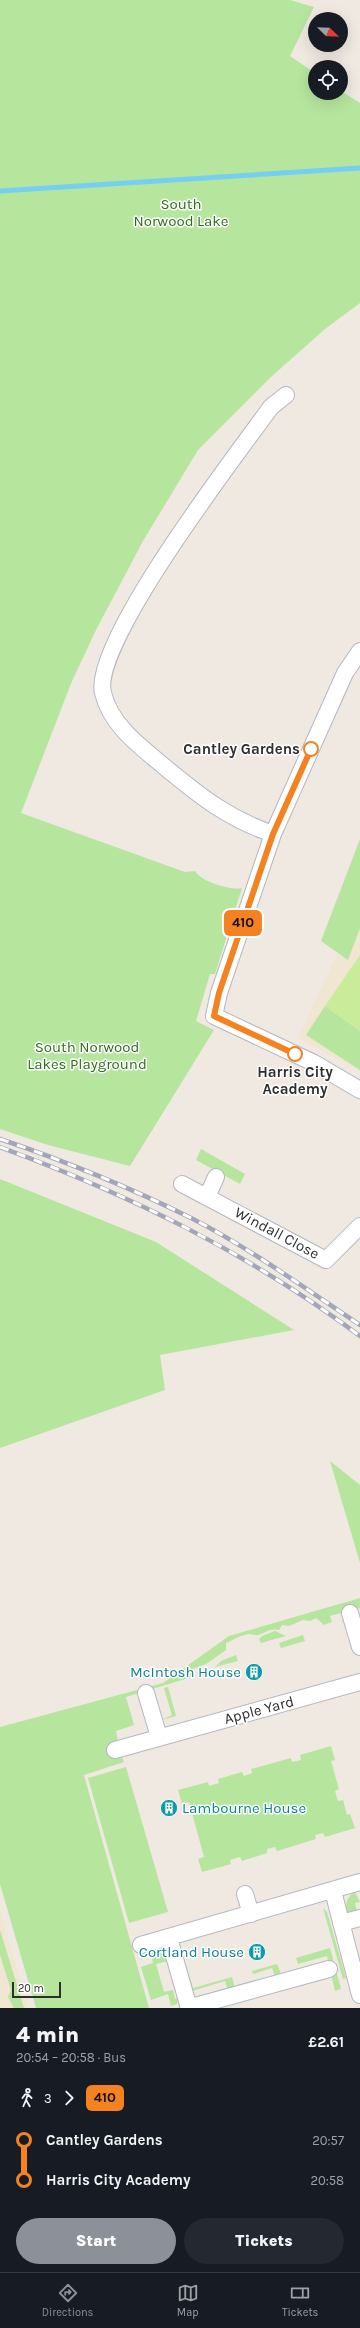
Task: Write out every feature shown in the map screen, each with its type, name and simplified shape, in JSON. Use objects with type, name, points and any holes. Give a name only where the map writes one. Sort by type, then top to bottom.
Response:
[{"type":"street","points":[[273,834],[224,813],[198,794],[138,745],[115,719],[102,692],[104,670],[110,652],[151,577],[271,407],[286,395]]},
{"type":"street","points":[[360,651],[345,673],[273,834],[219,993],[214,1016],[314,1063],[360,1090]]},
{"type":"street","points":[[207,1197],[216,1177]]},
{"type":"street","name":"Windall Close","points":[[182,1184],[326,1260],[360,1226]]},
{"type":"street","points":[[350,1613],[360,1648]]},
{"type":"street","name":"Apple Yard","points":[[115,1750],[360,1682]]},
{"type":"street","points":[[146,1693],[159,1737]]},
{"type":"street","points":[[141,1945],[360,1882]]},
{"type":"street","points":[[333,1891],[360,1995]]},
{"type":"street","points":[[244,1894],[252,1914]]},
{"type":"street","points":[[341,1923],[360,1918]]},
{"type":"street","points":[[169,1938],[188,2008],[329,1969]]},
{"type":"shaded area","points":[[360,905],[360,1071],[298,1038]]},
{"type":"shaded area","points":[[0,1910],[28,2008],[0,2008]]},
{"type":"green space","name":"South Norwood Lake","points":[[0,0],[290,0],[314,7],[312,12],[308,12],[308,19],[290,56],[308,68],[308,100],[348,100],[348,95],[360,103],[360,303],[325,329],[272,376],[198,450],[143,541],[97,628],[72,681],[21,813],[185,872],[195,871],[198,875],[209,882],[224,887],[237,889],[242,888],[215,974],[210,974],[196,1021],[214,1030],[130,1166],[48,1145],[0,1129]]},
{"type":"green space","points":[[360,839],[360,928],[348,960],[321,941]]},
{"type":"green space","points":[[360,955],[360,1031],[325,1006]]},
{"type":"green space","points":[[325,1006],[360,1031],[360,1070],[306,1035]]},
{"type":"green space","points":[[201,1149],[245,1174],[240,1184],[196,1160]]},
{"type":"green space","points":[[0,1179],[156,1242],[294,1330],[160,1355],[165,1390],[0,1448]]},
{"type":"green space","points":[[330,1461],[360,1485],[360,1563]]},
{"type":"green space","points":[[360,1598],[360,1608],[330,1616],[332,1622],[324,1625],[316,1618],[310,1621],[303,1620],[289,1626],[282,1625],[279,1630],[270,1630],[257,1635],[246,1634],[240,1636],[226,1643],[226,1650],[206,1664],[193,1669],[195,1676],[126,1697],[134,1725],[116,1731],[118,1742],[112,1744],[116,1759],[122,1757],[124,1762],[84,1775],[149,2008],[36,2008],[0,1884],[0,1727],[163,1683],[229,1636]]},
{"type":"green space","points":[[275,1631],[286,1636],[261,1643],[259,1639],[262,1636]]},
{"type":"green space","points":[[303,1635],[305,1641],[281,1648],[279,1643]]},
{"type":"green space","points":[[236,1655],[238,1661],[215,1667],[221,1661]]},
{"type":"green space","points":[[168,1687],[176,1716],[162,1720],[172,1715],[164,1688]]},
{"type":"green space","points":[[331,1746],[335,1760],[331,1761],[339,1789],[335,1791],[338,1801],[343,1800],[347,1815],[350,1814],[355,1828],[325,1837],[323,1833],[315,1835],[316,1839],[277,1851],[275,1847],[267,1849],[267,1853],[242,1861],[240,1857],[230,1860],[231,1864],[202,1872],[198,1859],[204,1857],[189,1802],[182,1804],[178,1790],[208,1782],[209,1786],[219,1783],[218,1779],[242,1772],[244,1776],[252,1773],[251,1769],[291,1758],[292,1762],[301,1760],[300,1755]]},
{"type":"green space","points":[[126,1767],[168,1912],[129,1923],[88,1778]]},
{"type":"green space","points":[[355,1892],[360,1902],[355,1903],[357,1912],[349,1913],[346,1910],[347,1902],[349,1897]]},
{"type":"green space","points":[[323,1908],[327,1912],[346,1978],[343,1979]]},
{"type":"green space","points":[[0,1930],[24,2008],[14,2008],[8,1997],[11,1990],[0,1955]]},
{"type":"green space","points":[[330,1948],[341,1989],[335,1991],[327,1956],[298,1964],[296,1958]]},
{"type":"green space","points":[[150,1951],[161,1952],[168,1961],[156,1964],[164,1992],[173,1990],[175,1999],[178,1998],[177,2004],[171,2006],[168,1994],[151,2000],[141,1967],[153,1963]]},
{"type":"green space","points":[[182,1952],[193,1988],[232,1977],[235,1988],[228,1990],[225,1981],[192,1991],[181,1953]]},
{"type":"green space","points":[[277,1964],[281,1974],[275,1976],[272,1968],[253,1974],[252,1971]]},
{"type":"waterway","points":[[0,191],[360,168]]},
{"type":"railway","points":[[0,1139],[97,1175],[191,1218],[255,1255],[360,1325]]},
{"type":"railway","points":[[0,1147],[96,1185],[187,1228],[275,1278],[360,1336]]},
{"type":"bus line","name":"410","points":[[295,1054],[214,1016],[219,993],[273,834],[311,749]]},
{"type":"place","name":"Cantley Gardens","points":[[311,749]]},
{"type":"place","name":"Harris City Academy","points":[[295,1054]]},
{"type":"place","name":"McIntosh House","points":[[254,1672]]},
{"type":"place","name":"Lambourne House","points":[[169,1808]]},
{"type":"place","name":"Cortland House","points":[[257,1952]]},
{"type":"park label","name":"South Norwood Lakes Playground","points":[[87,1056]]}]
